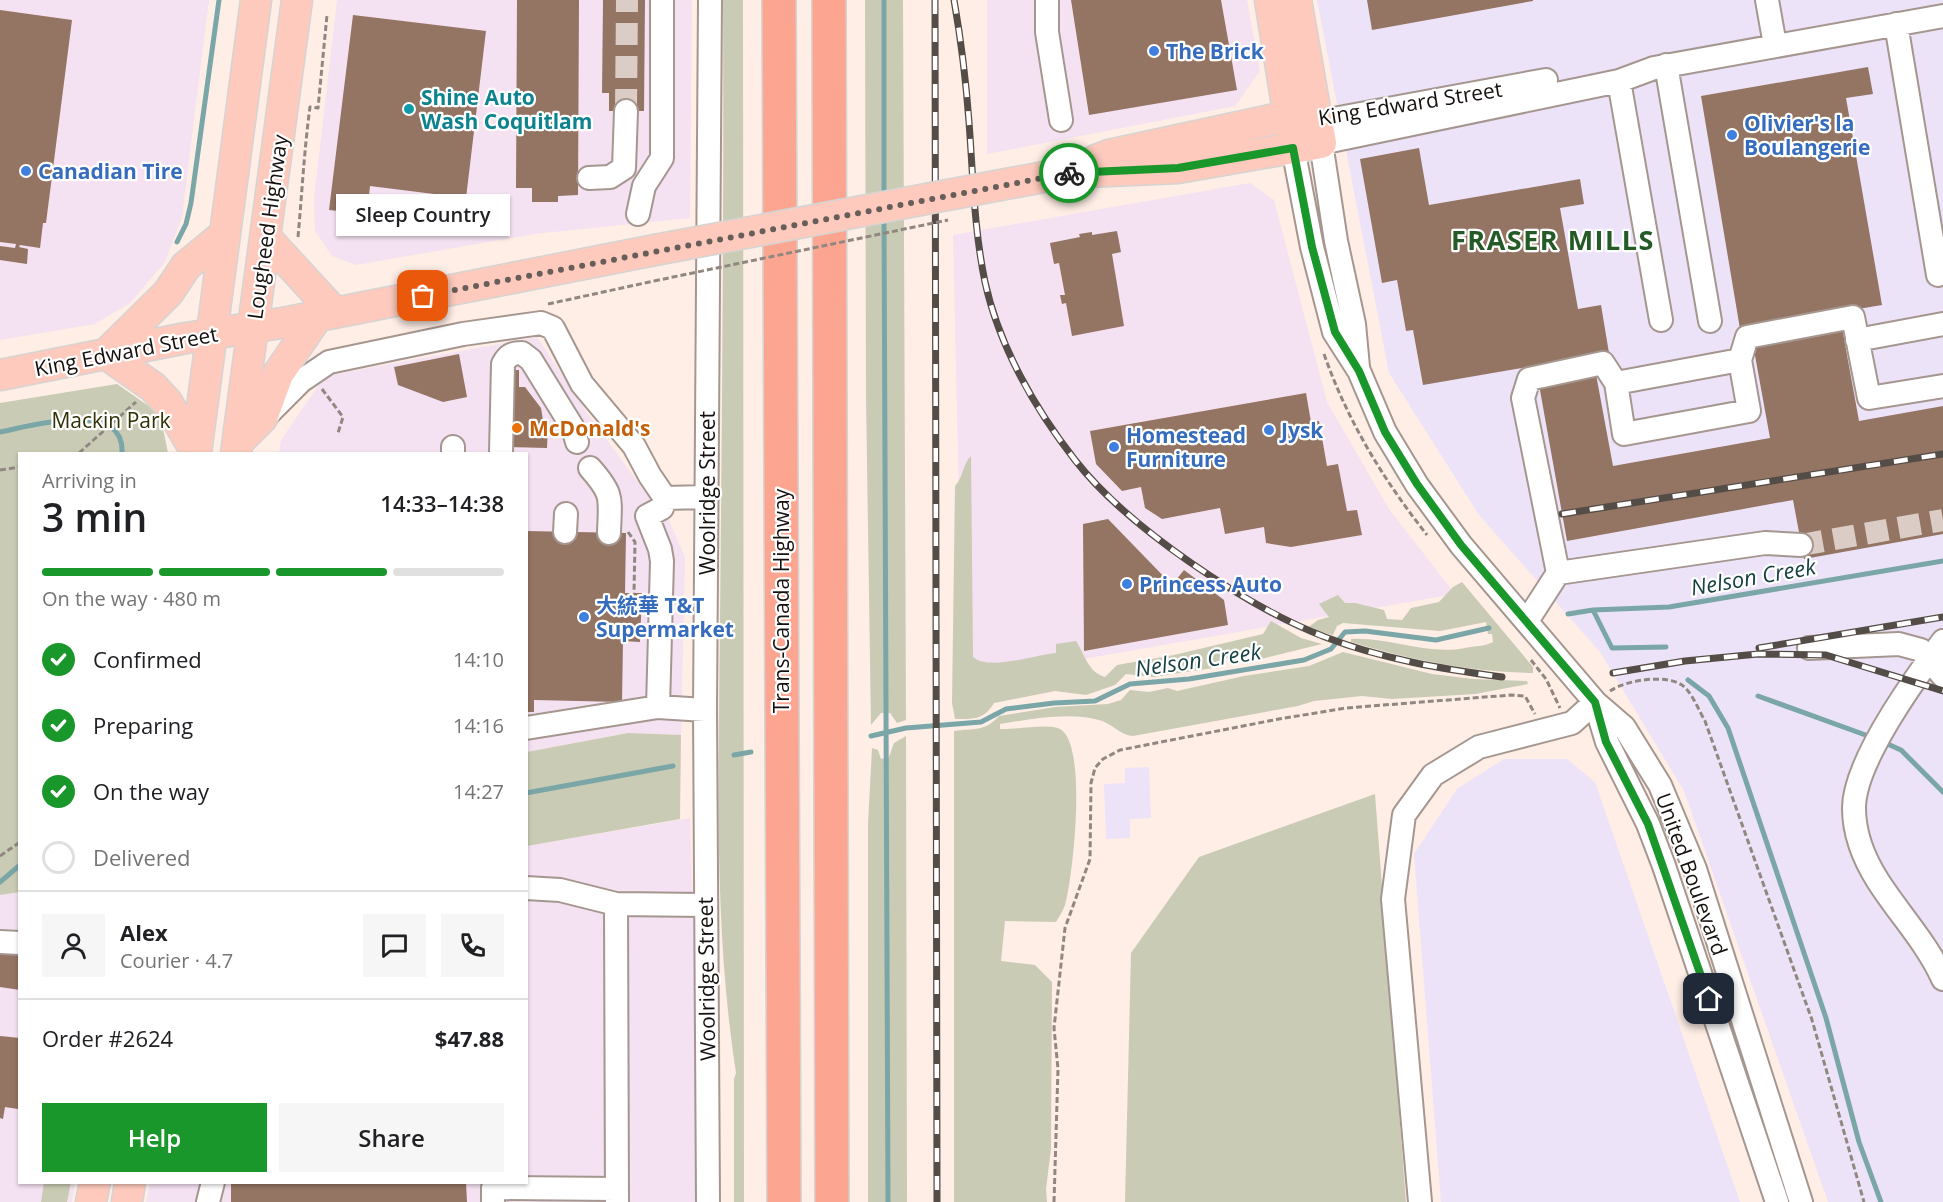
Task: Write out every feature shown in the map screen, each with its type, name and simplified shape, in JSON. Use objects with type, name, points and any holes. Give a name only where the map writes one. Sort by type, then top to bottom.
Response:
[{"type":"highway","name":"Trans-Canada Highway","points":[[779,0],[784,1202]]},
{"type":"highway","points":[[829,0],[832,1202]]},
{"type":"highway","points":[[775,1202],[784,1104]]},
{"type":"main road","name":"Lougheed Highway","points":[[196,452],[255,0]]},
{"type":"main road","name":"Lougheed Highway","points":[[237,447],[267,239],[297,0]]},
{"type":"main road","name":"United Boulevard","points":[[1270,0],[1305,132]]},
{"type":"main road","name":"United Boulevard","points":[[1296,0],[1305,132]]},
{"type":"main road","name":"King Edward Street","points":[[0,375],[212,334],[326,315],[1065,173],[1109,155],[1305,132]]},
{"type":"main road","points":[[196,452],[167,402],[153,387],[106,354],[168,293],[186,266],[225,234]]},
{"type":"main road","points":[[237,447],[262,418],[267,397],[278,374],[326,315],[267,239]]},
{"type":"main road","points":[[91,1202],[95,1184]]},
{"type":"main road","points":[[127,1202],[130,1184]]},
{"type":"street","points":[[638,214],[644,186],[662,158],[662,0]]},
{"type":"street","name":"Woolridge Street","points":[[708,1202],[705,710],[710,0]]},
{"type":"street","points":[[1047,0],[1047,32],[1060,120]]},
{"type":"street","points":[[1767,0],[1775,45]]},
{"type":"street","name":"King Edward Street","points":[[1305,132],[1618,81],[1660,67],[1943,16]]},
{"type":"street","points":[[1896,24],[1938,275]]},
{"type":"street","name":"King Edward Street","points":[[1305,132],[1614,67],[1660,67]]},
{"type":"street","points":[[1660,67],[1710,321]]},
{"type":"street","points":[[1618,81],[1661,320]]},
{"type":"street","points":[[589,178],[610,177],[624,168],[626,111]]},
{"type":"street","name":"United Boulevard","points":[[1305,132],[1324,299],[1335,332],[1359,371],[1385,432],[1417,484],[1461,545],[1595,702],[1621,724],[1660,785],[1684,839],[1802,1202]]},
{"type":"street","points":[[1527,621],[1558,573],[1523,398],[1529,379],[1603,363],[1616,383],[1624,434],[1749,411],[1740,360],[1748,337],[1853,317],[1869,398],[1943,386]]},
{"type":"street","points":[[262,418],[273,411],[300,381],[329,362],[463,334],[541,323],[553,328],[582,384],[634,446],[665,498]]},
{"type":"street","points":[[1857,339],[1943,324]]},
{"type":"street","points":[[501,452],[503,364],[507,356],[514,353],[522,353],[531,360],[573,428],[577,442],[566,432],[540,391]]},
{"type":"street","points":[[1616,383],[1740,360]]},
{"type":"street","points":[[590,468],[607,487],[606,522],[647,516],[662,508],[665,498]]},
{"type":"street","points":[[665,498],[706,497]]},
{"type":"street","points":[[647,516],[660,549],[662,561],[658,707]]},
{"type":"street","points":[[1558,573],[1765,543],[1801,545]]},
{"type":"street","points":[[1809,648],[1899,644],[1921,650],[1939,659],[1913,682],[1866,761],[1854,807],[1860,846],[1873,871],[1934,959],[1943,979]]},
{"type":"street","points":[[1420,1202],[1393,898],[1404,815],[1433,776],[1479,747],[1572,723],[1595,702]]},
{"type":"street","name":"United Boulevard","points":[[1595,702],[1606,742],[1648,824],[1664,866],[1777,1202]]},
{"type":"street","points":[[528,728],[658,707],[705,710]]},
{"type":"street","points":[[528,888],[560,890],[616,904],[705,905]]},
{"type":"street","points":[[493,1202],[493,1188],[616,1195],[616,904]]},
{"type":"street","points":[[0,942],[18,943]]},
{"type":"street","points":[[208,1202],[212,1184]]},
{"type":"path","points":[[298,244],[302,162],[310,107],[318,108],[327,15]]},
{"type":"path","points":[[654,281],[957,218]]},
{"type":"path","points":[[1327,362],[1341,399],[1373,460],[1395,494],[1431,539]]},
{"type":"path","points":[[326,393],[343,417],[338,433]]},
{"type":"path","points":[[80,452],[130,407]]},
{"type":"path","points":[[0,470],[18,468]]},
{"type":"path","points":[[606,522],[629,532],[635,542],[634,593]]},
{"type":"path","points":[[1524,652],[1545,679],[1558,706]]},
{"type":"path","points":[[1595,702],[1623,683],[1667,679],[1684,686],[1705,721],[1812,1020],[1864,1202]]},
{"type":"path","points":[[1054,1202],[1058,1069],[1054,1028],[1065,928],[1090,859],[1091,783],[1095,768],[1103,759],[1120,750],[1279,719],[1346,708],[1469,696],[1525,696],[1544,729]]},
{"type":"path","points":[[0,856],[18,843]]},
{"type":"shaded area","points":[[0,0],[209,0],[182,217],[165,262],[130,303],[95,324],[0,340]]},
{"type":"shaded area","points":[[337,0],[692,0],[690,218],[534,234],[356,265],[332,256],[315,231],[314,199]]},
{"type":"shaded area","points":[[987,0],[1247,0],[1260,71],[1235,106],[987,154]]},
{"type":"shaded area","points":[[1317,0],[1943,0],[1943,1202],[1828,1202],[1684,791],[1600,652],[1479,515],[1389,373]]},
{"type":"shaded area","points":[[1250,183],[1274,200],[1327,402],[1389,509],[1455,594],[963,680],[953,235]]},
{"type":"shaded area","points":[[537,337],[588,414],[648,496],[667,516],[685,557],[681,735],[628,733],[528,752],[528,452],[279,452],[281,440],[325,376]]},
{"type":"shaded area","points":[[1504,759],[1567,759],[1595,782],[1740,1202],[1441,1202],[1414,854],[1457,789]]},
{"type":"shaded area","points":[[1149,767],[1151,818],[1130,819],[1130,838],[1106,839],[1104,784],[1125,783],[1125,768]]},
{"type":"shaded area","points":[[690,818],[694,938],[697,1202],[146,1202],[150,1184],[528,1184],[528,846]]},
{"type":"shaded area","points":[[18,892],[18,1184],[75,1184],[72,1202],[0,1202],[0,895]]},
{"type":"green space","points":[[723,0],[743,0],[744,1202],[734,1202],[734,1079],[736,1073],[724,961],[719,848]]},
{"type":"green space","points":[[865,0],[903,0],[906,720],[897,723],[890,713],[881,713],[871,725],[866,396]]},
{"type":"green space","name":"Mackin Park","points":[[117,384],[160,414],[168,452],[18,452],[18,892],[0,895],[0,403]]},
{"type":"green space","points":[[971,456],[973,657],[980,661],[990,663],[1013,661],[1056,653],[1056,644],[1076,641],[1091,667],[1099,675],[1105,677],[1117,665],[1174,655],[1263,634],[1271,621],[1301,638],[1322,644],[1261,659],[1248,653],[1224,659],[1213,668],[1153,677],[1126,674],[1115,685],[1086,695],[1055,691],[994,703],[982,716],[955,719],[952,703],[955,486]]},
{"type":"green space","points":[[1462,582],[1533,667],[1533,673],[1441,664],[1351,642],[1351,639],[1366,639],[1440,650],[1482,646],[1493,642],[1492,634],[1488,634],[1486,622],[1440,631],[1343,623],[1337,626],[1333,635],[1307,628],[1318,620],[1329,617],[1319,604],[1338,595],[1345,603],[1384,610],[1387,619],[1402,620],[1411,608],[1439,602],[1453,587]]},
{"type":"green space","points":[[1343,652],[1432,674],[1473,679],[1527,681],[1528,684],[1475,694],[1392,699],[1362,696],[1314,701],[1298,706],[1133,736],[1124,734],[1104,722],[1087,718],[1050,717],[1000,724],[1000,729],[1055,727],[1060,729],[1069,740],[1074,759],[1076,812],[1072,868],[1065,905],[1056,922],[1005,921],[1001,961],[1035,965],[1052,982],[1051,1149],[1046,1189],[1047,1202],[954,1202],[954,731],[984,727],[999,716],[1055,707],[1108,704],[1121,700],[1130,690],[1149,692],[1168,688],[1177,691],[1244,676],[1309,666]]},
{"type":"green space","points":[[628,733],[681,735],[680,819],[528,846],[528,752]]},
{"type":"green space","points":[[906,736],[907,1202],[868,1202],[868,824],[872,748],[878,750],[881,759],[889,757],[894,743]]},
{"type":"green space","points":[[1375,794],[1406,1202],[1125,1202],[1131,953],[1199,857]]},
{"type":"green space","points":[[44,1184],[71,1184],[67,1202],[41,1202]]},
{"type":"building","points":[[517,0],[579,0],[578,195],[558,196],[558,202],[532,202],[532,188],[516,188]]},
{"type":"building","name":"Shine Auto Wash Coquitlam","points":[[603,0],[645,0],[644,111],[609,111],[609,93],[602,93]]},
{"type":"building","name":"The Brick","points":[[1071,0],[1221,0],[1237,90],[1089,115]]},
{"type":"building","points":[[1367,0],[1533,0],[1533,1],[1372,30]]},
{"type":"building","name":"Canadian Tire","points":[[0,10],[72,20],[46,223],[43,223],[40,248],[20,245],[19,247],[28,249],[27,264],[0,260],[0,246],[15,248],[16,244],[0,242]]},
{"type":"building","name":"Shine Auto Wash Coquitlam","points":[[353,15],[486,31],[466,198],[370,186],[367,214],[329,210]]},
{"type":"building","points":[[1868,67],[1873,94],[1846,98],[1882,305],[1740,329],[1701,96]]},
{"type":"building","points":[[1419,148],[1429,205],[1580,179],[1584,204],[1560,208],[1578,309],[1601,305],[1609,353],[1423,385],[1413,330],[1406,331],[1397,280],[1382,283],[1360,159]]},
{"type":"building","points":[[1117,231],[1121,252],[1112,254],[1124,326],[1072,336],[1066,303],[1062,304],[1060,295],[1065,295],[1059,263],[1054,264],[1050,243],[1080,237],[1079,234],[1092,232],[1092,235]]},
{"type":"building","points":[[1841,322],[1859,421],[1943,406],[1943,534],[1804,559],[1793,500],[1567,541],[1538,379],[1595,369],[1613,466],[1770,438],[1752,339]]},
{"type":"building","points":[[459,354],[467,397],[443,402],[398,385],[394,367]]},
{"type":"building","points":[[504,370],[519,370],[519,387],[525,387],[541,408],[544,426],[548,426],[547,448],[503,447]]},
{"type":"building","points":[[1306,393],[1311,422],[1319,421],[1327,466],[1338,464],[1347,511],[1357,510],[1362,535],[1291,547],[1266,543],[1264,527],[1225,534],[1220,508],[1162,519],[1145,508],[1141,487],[1122,491],[1096,464],[1090,431]]},
{"type":"building","name":"Princess Auto","points":[[1108,519],[1172,585],[1184,570],[1224,600],[1228,625],[1084,651],[1083,524]]},
{"type":"building","name":"大統華 T&T Supermarket","points":[[528,531],[626,533],[625,593],[642,593],[640,642],[623,641],[622,702],[534,700],[534,712],[528,712]]},
{"type":"building","points":[[0,948],[18,952],[18,990],[0,987]]},
{"type":"building","points":[[0,1036],[18,1038],[18,1109],[5,1107],[3,1119],[0,1118]]},
{"type":"building","points":[[231,1184],[466,1184],[467,1202],[231,1202]]},
{"type":"waterway","points":[[177,242],[186,224],[191,203],[219,0]]},
{"type":"waterway","points":[[884,0],[884,198]]},
{"type":"waterway","points":[[884,217],[888,1202]]},
{"type":"waterway","points":[[0,432],[53,422],[93,421],[109,426],[119,436],[122,452]]},
{"type":"waterway","name":"Nelson Creek","points":[[1568,614],[1593,610],[1669,607],[1943,561]]},
{"type":"waterway","points":[[1593,610],[1612,648],[1666,647]]},
{"type":"waterway","name":"Nelson Creek","points":[[871,736],[906,728],[981,722],[1006,709],[1095,701],[1130,684],[1189,679],[1304,660],[1331,649],[1345,632],[1365,631],[1436,640],[1489,628]]},
{"type":"waterway","points":[[1688,680],[1709,696],[1728,728],[1826,1018],[1859,1142],[1881,1202]]},
{"type":"waterway","points":[[1758,696],[1871,737]]},
{"type":"waterway","points":[[1883,742],[1901,750],[1943,792]]},
{"type":"waterway","name":"Nelson Creek","points":[[734,755],[751,752]]},
{"type":"waterway","name":"Nelson Creek","points":[[528,793],[673,766]]},
{"type":"waterway","name":"Nelson Creek","points":[[0,882],[18,867]]},
{"type":"tunnel","points":[[626,111],[627,0]]},
{"type":"tunnel","points":[[1801,545],[1943,520]]},
{"type":"railway","points":[[935,0],[937,1202]]},
{"type":"railway","points":[[954,0],[966,91],[978,242],[991,306],[1020,376],[1046,420],[1075,460],[1097,486],[1156,538],[1225,585],[1294,624],[1347,645],[1390,657],[1435,667],[1502,677]]},
{"type":"railway","points":[[1562,514],[1943,454]]},
{"type":"railway","points":[[1759,648],[1943,617]]},
{"type":"railway","points":[[1613,673],[1685,661],[1758,654],[1826,655],[1943,691]]},
{"type":"way so far","points":[[423,296],[1069,173]]},
{"type":"place","name":"The Brick","points":[[1154,51]]},
{"type":"place","name":"Shine Auto Wash Coquitlam","points":[[409,109]]},
{"type":"place","name":"Olivier's la Boulangerie","points":[[1732,135]]},
{"type":"place","name":"Canadian Tire","points":[[26,171]]},
{"type":"place","name":"Sleep Country","points":[[423,296]]},
{"type":"place","name":"McDonald's","points":[[517,428]]},
{"type":"place","name":"Jysk","points":[[1269,430]]},
{"type":"place","name":"Homestead Furniture","points":[[1114,447]]},
{"type":"place","name":"Princess Auto","points":[[1127,584]]},
{"type":"place","name":"大統華 T&T Supermarket","points":[[584,617]]},
{"type":"district","name":"FRASER MILLS","points":[[1553,239]]},
{"type":"route","points":[[1069,173],[1178,168],[1293,148],[1312,247],[1324,299],[1335,332],[1359,371],[1370,402],[1385,432],[1417,484],[1461,545],[1595,702],[1606,742],[1648,824],[1709,999]]}]
